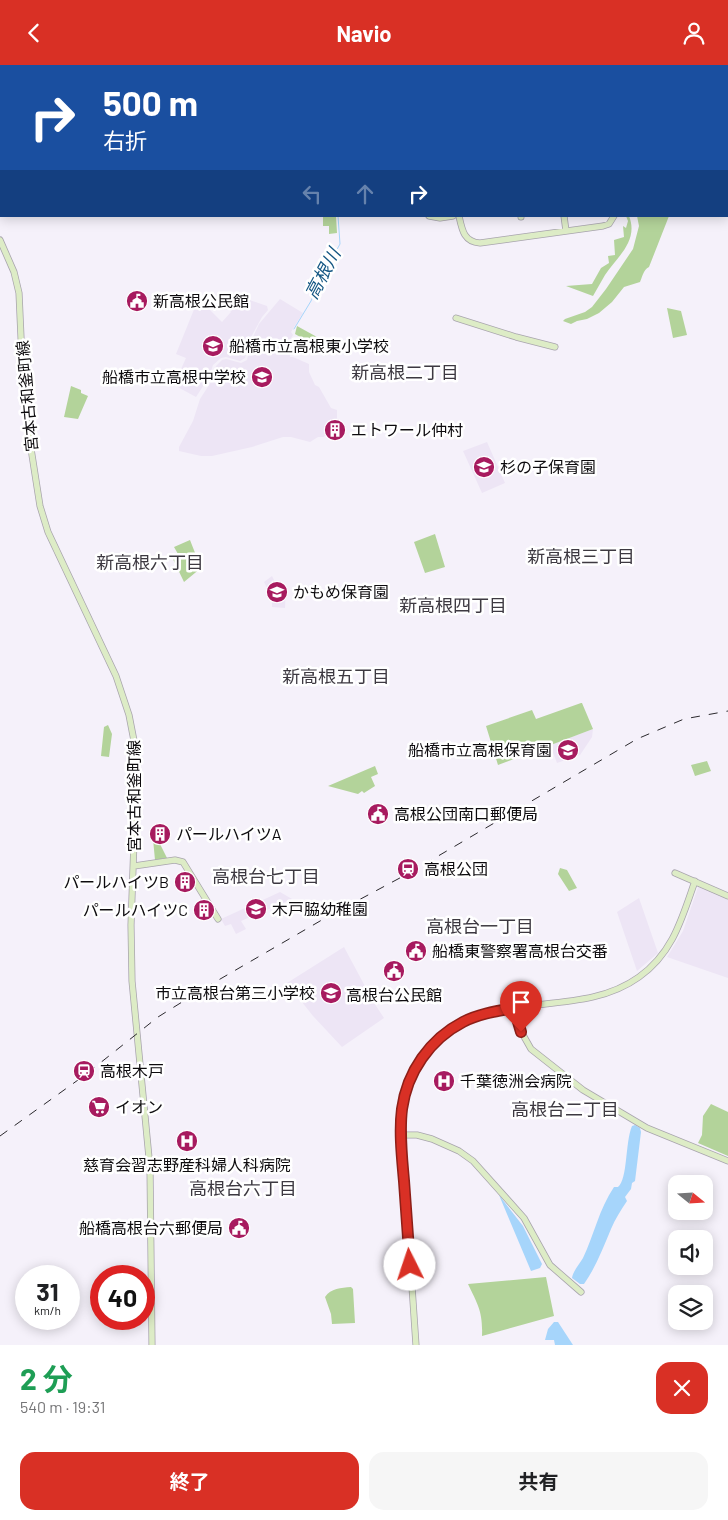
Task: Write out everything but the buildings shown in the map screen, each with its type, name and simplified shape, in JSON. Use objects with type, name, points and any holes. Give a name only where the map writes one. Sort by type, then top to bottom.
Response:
[{"type":"street","points":[[459,217],[462,232],[475,243],[602,227],[609,224],[613,217]]},
{"type":"street","points":[[564,217],[566,231]]},
{"type":"street","name":"宮本古和釜町線","points":[[0,240],[14,272],[19,293],[24,404],[41,511],[48,532],[116,675],[133,729],[136,765],[132,981],[150,1168],[152,1345]]},
{"type":"street","points":[[456,317],[516,337],[555,347]]},
{"type":"street","points":[[134,866],[175,859],[182,862],[218,919]]},
{"type":"street","points":[[675,873],[728,896]]},
{"type":"street","points":[[416,1345],[401,1135],[402,1108],[408,1085],[418,1063],[428,1048],[442,1036],[462,1022],[480,1015],[514,1008],[594,997],[612,991],[637,978],[661,956],[675,935],[695,881]]},
{"type":"street","points":[[514,1008],[518,1027],[532,1049],[583,1090],[647,1128],[728,1161]]},
{"type":"street","points":[[401,1135],[428,1137],[462,1153],[473,1161],[524,1218],[550,1265],[581,1292]]},
{"type":"shaded area","name":"船橋市立高根東小学校","points":[[229,293],[267,306],[268,310],[250,339],[245,358],[240,361],[226,357],[221,358],[213,365],[209,377],[196,397],[174,385],[186,358],[176,354],[195,307],[206,306],[222,322],[231,312],[223,302],[226,294]]},
{"type":"shaded area","name":"船橋市立高根中学校","points":[[280,299],[303,313],[291,332],[293,335],[289,341],[290,357],[309,364],[309,372],[315,385],[319,387],[331,408],[337,410],[337,418],[324,437],[318,437],[310,442],[283,437],[252,447],[212,456],[201,456],[179,451],[179,447],[193,421],[200,399],[211,382],[216,366],[226,359],[241,363],[247,360],[252,339],[259,324]]},
{"type":"shaded area","name":"杉の子保育園","points":[[487,442],[505,483],[482,493],[463,451]]},
{"type":"shaded area","name":"かもめ保育園","points":[[272,576],[274,580],[271,581],[274,585],[286,585],[285,608],[272,607],[272,598],[264,582]]},
{"type":"shaded area","name":"船橋市立高根保育園","points":[[593,729],[592,737],[580,755],[557,763],[550,745]]},
{"type":"shaded area","points":[[698,887],[728,900],[728,978],[667,957],[683,931]]},
{"type":"shaded area","name":"木戸脇幼稚園","points":[[280,892],[292,899],[241,921],[246,929],[236,934],[231,924],[225,926],[221,919]]},
{"type":"shaded area","points":[[639,898],[658,953],[637,971],[617,912]]},
{"type":"shaded area","name":"市立高根台第三小学校","points":[[344,947],[384,1018],[342,1047],[313,1016],[287,983]]},
{"type":"green space","points":[[323,217],[336,217],[337,233],[329,234],[329,226],[323,226]]},
{"type":"green space","points":[[626,217],[629,217],[631,225],[629,241],[593,296],[566,286],[592,284],[601,268],[609,263],[608,256],[615,255],[614,240],[624,237],[623,226],[626,228],[628,221]]},
{"type":"green space","points":[[637,217],[669,217],[649,267],[644,272],[640,282],[624,287],[612,302],[599,313],[571,324],[563,321],[592,307],[633,249],[639,226]]},
{"type":"green space","points":[[667,308],[681,311],[687,335],[673,338]]},
{"type":"green space","points":[[297,326],[317,337],[316,346],[295,334]]},
{"type":"green space","points":[[71,386],[81,390],[81,393],[88,396],[78,419],[64,417]]},
{"type":"green space","points":[[435,534],[445,567],[425,573],[414,542]]},
{"type":"green space","points":[[190,540],[201,568],[184,582],[172,557],[178,554],[174,547]]},
{"type":"green space","points":[[582,703],[593,729],[498,765],[486,726],[532,710],[536,719]]},
{"type":"green space","points":[[108,725],[112,734],[109,757],[101,756],[104,727]]},
{"type":"green space","points":[[707,761],[711,771],[695,776],[691,765]]},
{"type":"green space","points":[[375,766],[378,774],[371,777],[375,786],[364,793],[362,791],[358,794],[328,786]]},
{"type":"green space","points":[[157,838],[167,858],[155,860],[153,839]]},
{"type":"green space","points":[[560,868],[567,870],[577,888],[569,891],[558,874]]},
{"type":"green space","points":[[711,1104],[728,1112],[728,1156],[698,1143],[702,1135],[703,1116]]},
{"type":"green space","points":[[546,1277],[554,1316],[482,1336],[482,1321],[479,1309],[468,1284]]},
{"type":"green space","points":[[351,1287],[353,1289],[355,1323],[332,1324],[331,1314],[325,1297],[333,1290]]},
{"type":"water","points":[[635,1125],[640,1128],[641,1132],[635,1181],[625,1197],[627,1201],[614,1222],[592,1271],[584,1284],[580,1284],[572,1278],[573,1275],[583,1258],[609,1195],[614,1187],[618,1187],[621,1183],[628,1141],[632,1126]]},
{"type":"water","points":[[499,1195],[523,1226],[542,1264],[540,1268],[531,1271]]},
{"type":"water","points":[[554,1322],[558,1322],[573,1345],[555,1345],[554,1340],[545,1340],[548,1329]]},
{"type":"waterway","name":"高根川","points":[[294,329],[311,301],[340,244],[338,217]]},
{"type":"railway","points":[[0,1136],[85,1075],[158,1017],[203,989],[327,917],[411,872],[637,739],[684,719],[728,711]]},
{"type":"place","name":"新高根公民館","points":[[137,301]]},
{"type":"place","name":"船橋市立高根東小学校","points":[[213,346]]},
{"type":"place","name":"船橋市立高根中学校","points":[[262,377]]},
{"type":"place","name":"エトワール仲村","points":[[335,430]]},
{"type":"place","name":"杉の子保育園","points":[[484,467]]},
{"type":"place","name":"かもめ保育園","points":[[277,592]]},
{"type":"place","name":"船橋市立高根保育園","points":[[568,750]]},
{"type":"place","name":"高根公団南口郵便局","points":[[378,814]]},
{"type":"place","name":"パールハイツA","points":[[160,834]]},
{"type":"place","name":"高根公団","points":[[408,869]]},
{"type":"place","name":"パールハイツB","points":[[185,882]]},
{"type":"place","name":"木戸脇幼稚園","points":[[256,909]]},
{"type":"place","name":"パールハイツC","points":[[204,910]]},
{"type":"place","name":"船橋東警察署高根台交番","points":[[416,951]]},
{"type":"place","name":"高根台公民館","points":[[394,971]]},
{"type":"place","name":"市立高根台第三小学校","points":[[331,993]]},
{"type":"place","name":"高根木戸","points":[[84,1071]]},
{"type":"place","name":"千葉徳洲会病院","points":[[444,1081]]},
{"type":"place","name":"イオン","points":[[99,1107]]},
{"type":"place","name":"慈育会習志野産科婦人科病院","points":[[187,1141]]},
{"type":"place","name":"船橋高根台六郵便局","points":[[239,1228]]},
{"type":"district","name":"新高根二丁目","points":[[405,373]]},
{"type":"district","name":"新高根三丁目","points":[[581,557]]},
{"type":"district","name":"新高根六丁目","points":[[150,563]]},
{"type":"district","name":"新高根四丁目","points":[[453,606]]},
{"type":"district","name":"新高根五丁目","points":[[336,677]]},
{"type":"district","name":"高根台七丁目","points":[[266,877]]},
{"type":"district","name":"高根台一丁目","points":[[480,927]]},
{"type":"district","name":"高根台二丁目","points":[[565,1110]]},
{"type":"district","name":"高根台六丁目","points":[[243,1189]]},
{"type":"route","points":[[410,1265],[401,1116],[408,1085],[415,1068],[428,1048],[454,1027],[472,1018],[514,1008],[521,1032]]}]
